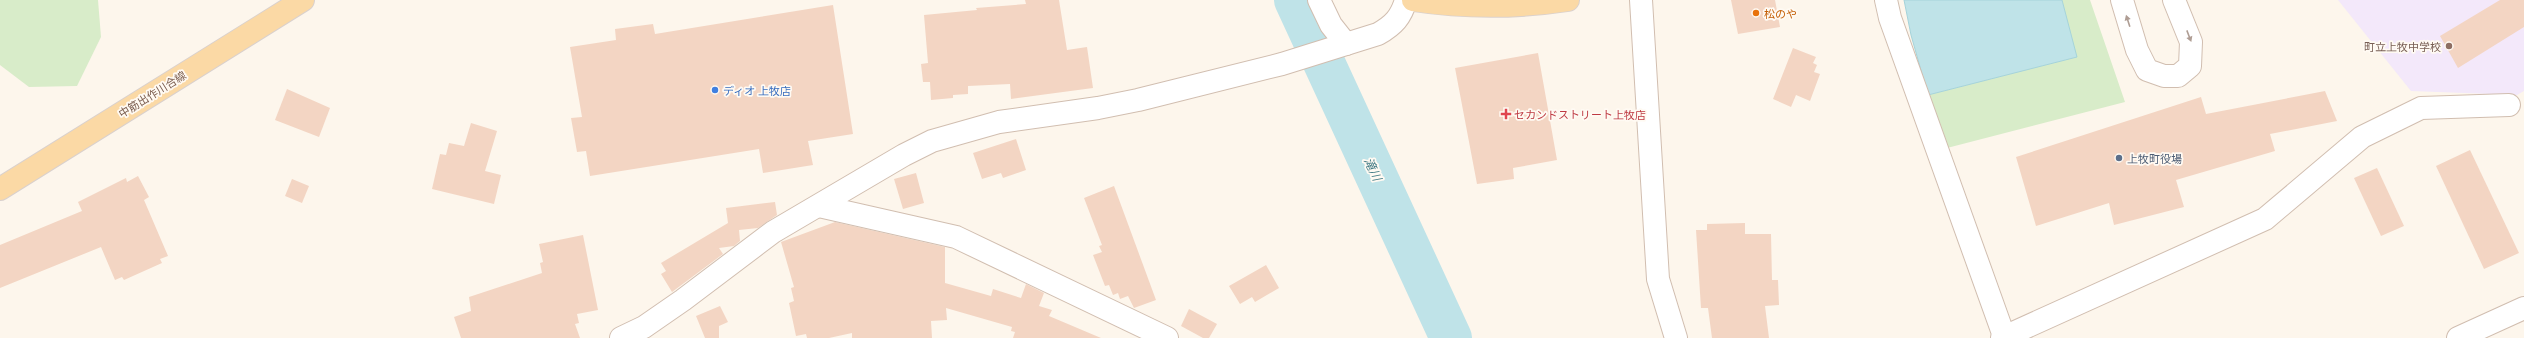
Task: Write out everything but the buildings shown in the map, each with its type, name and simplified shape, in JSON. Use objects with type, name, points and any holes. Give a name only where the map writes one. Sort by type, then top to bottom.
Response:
[{"type":"main road","name":"中筋出作川合線","points":[[0,189],[304,0]]},
{"type":"main road","points":[[1413,0],[1467,6],[1505,7],[1568,0]]},
{"type":"street","points":[[1318,0],[1331,25],[1346,44]]},
{"type":"street","points":[[621,338],[644,326],[684,300],[773,232],[904,155],[932,141],[998,122],[1098,108],[1282,64],[1378,34],[1392,26],[1401,15],[1406,0]]},
{"type":"street","points":[[1641,0],[1658,279],[1676,338]]},
{"type":"street","points":[[1886,0],[1890,18],[2003,337],[2265,219],[2362,137],[2421,108],[2509,105]]},
{"type":"street","points":[[2122,0],[2137,50],[2147,70],[2164,76],[2178,76],[2190,66],[2191,42],[2174,0]]},
{"type":"street","points":[[819,206],[956,237],[1167,338]]},
{"type":"street","points":[[2458,338],[2524,308]]},
{"type":"shaded area","name":"町立上牧中学校","points":[[2338,0],[2524,0],[2524,91],[2517,95],[2411,91]]},
{"type":"green space","points":[[0,0],[98,0],[101,37],[77,86],[29,87],[0,65]]},
{"type":"green space","points":[[2062,0],[2090,0],[2125,102],[1947,148],[1928,95],[2076,57]]},
{"type":"water","points":[[1904,0],[2062,0],[2077,57],[1928,95],[1911,35]]},
{"type":"waterway","name":"滝川","points":[[1295,0],[1451,338]]},
{"type":"place","name":"松のや","points":[[1756,13]]},
{"type":"place","name":"町立上牧中学校","points":[[2449,46]]},
{"type":"place","name":"ディオ 上牧店","points":[[715,90]]},
{"type":"place","name":"セカンドストリート上牧店","points":[[1506,114]]},
{"type":"place","name":"上牧町役場","points":[[2119,158]]}]
